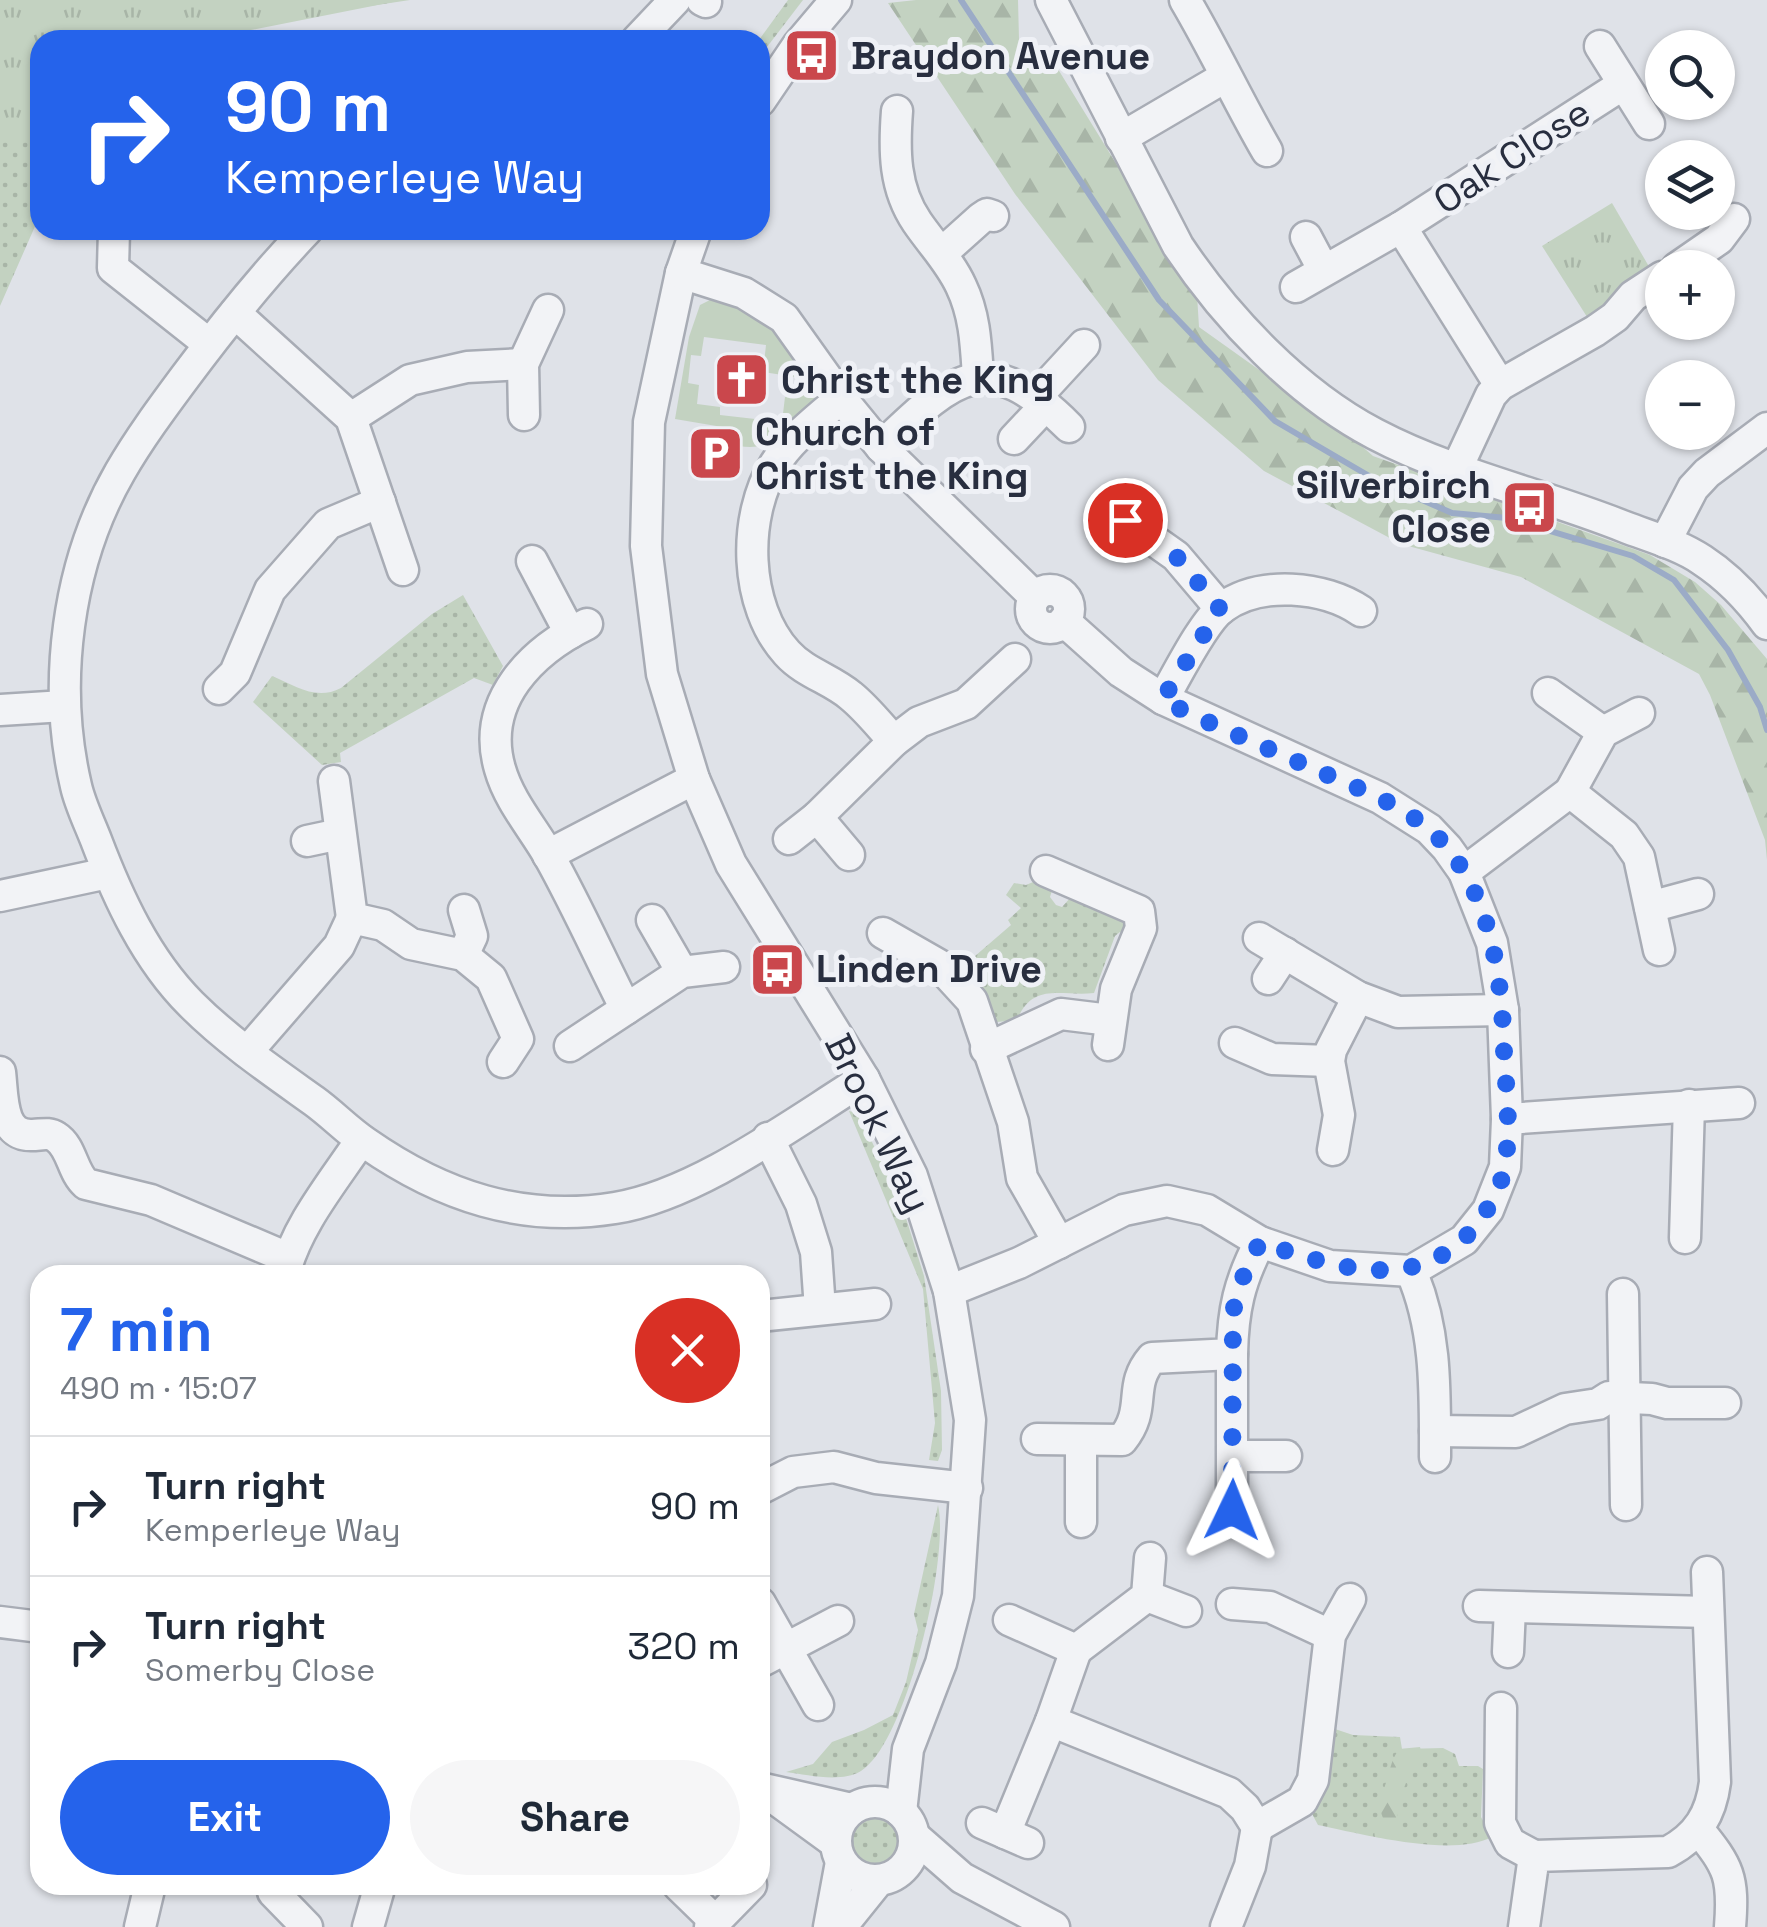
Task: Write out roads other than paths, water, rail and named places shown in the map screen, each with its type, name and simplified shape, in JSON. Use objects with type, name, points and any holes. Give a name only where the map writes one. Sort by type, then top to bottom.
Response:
[{"type":"street","points":[[646,30],[675,0]]},
{"type":"street","points":[[770,86],[836,0]]},
{"type":"street","points":[[1051,0],[1178,246],[1200,279],[1258,346],[1328,403],[1374,434],[1458,468],[1564,502],[1699,558],[1729,579],[1767,624]]},
{"type":"street","points":[[1185,0],[1266,151]]},
{"type":"street","name":"Oak Close","points":[[1600,46],[1649,124]]},
{"type":"street","points":[[1121,138],[1225,77]]},
{"type":"street","name":"Oak Close","points":[[1296,287],[1401,227],[1622,85]]},
{"type":"street","points":[[897,110],[880,156],[918,223],[942,252],[969,305],[976,334],[978,376]]},
{"type":"street","points":[[942,252],[981,218],[993,216]]},
{"type":"street","name":"Oak Close","points":[[1401,227],[1500,385]]},
{"type":"street","points":[[1704,250],[1726,230]]},
{"type":"street","points":[[1306,237],[1324,270]]},
{"type":"street","points":[[111,240],[99,273],[209,344]]},
{"type":"street","points":[[298,240],[209,344],[145,431],[118,475],[93,529],[72,608],[64,706],[76,788],[108,873],[146,948],[190,1003],[361,1140],[415,1174],[487,1204],[549,1214],[618,1208],[683,1187],[864,1080]]},
{"type":"street","name":"Brook Way","points":[[693,240],[681,273],[649,422],[646,546],[662,674],[694,779],[731,864],[864,1080],[912,1176],[949,1291],[970,1420],[958,1596],[941,1663],[908,1748],[859,1806]]},
{"type":"street","points":[[681,273],[744,293],[784,318],[881,447],[1035,596],[1048,590],[1062,594],[1069,608],[1064,621],[1121,672],[1162,700],[1380,798],[1438,839],[1464,872],[1492,943],[1503,1010],[1505,1168],[1488,1210],[1464,1240],[1410,1270],[1330,1266],[1260,1242],[1208,1210],[1167,1200],[1124,1210],[949,1291]]},
{"type":"street","points":[[1458,468],[1490,395],[1500,385],[1595,332],[1645,288]]},
{"type":"street","points":[[524,416],[523,364],[548,310]]},
{"type":"street","points":[[235,313],[351,418],[403,570]]},
{"type":"street","points":[[1014,438],[1084,344]]},
{"type":"street","points":[[351,418],[410,380],[467,367],[523,364]]},
{"type":"street","points":[[881,447],[925,404],[978,376],[1018,385],[1042,400],[1068,427]]},
{"type":"street","points":[[841,398],[787,448],[775,465],[758,504],[755,579],[768,628],[788,654],[809,672],[850,694],[894,741]]},
{"type":"street","points":[[1665,542],[1693,488],[1707,472],[1767,428]]},
{"type":"street","points":[[235,683],[270,590],[328,524],[380,502]]},
{"type":"street","points":[[1125,520],[1176,556],[1220,609]]},
{"type":"street","points":[[532,561],[579,628],[544,651],[510,684],[497,727],[500,770],[548,854],[626,1009]]},
{"type":"street","points":[[1162,700],[1220,609],[1280,589],[1356,598]]},
{"type":"street","points":[[788,839],[817,817],[918,722],[973,711],[1014,659]]},
{"type":"street","points":[[1548,694],[1603,732]]},
{"type":"street","points":[[0,710],[64,706]]},
{"type":"street","points":[[1464,872],[1570,792],[1603,732],[1639,713]]},
{"type":"street","points":[[548,854],[694,779]]},
{"type":"street","points":[[247,1052],[339,946],[352,918],[334,781]]},
{"type":"street","points":[[1570,792],[1624,835],[1640,857],[1660,950]]},
{"type":"street","points":[[817,817],[849,855]]},
{"type":"street","points":[[307,841],[340,834]]},
{"type":"street","points":[[986,1049],[1061,1014],[1109,1032],[1116,989],[1141,928],[1139,911],[1046,871]]},
{"type":"street","points":[[0,896],[108,873]]},
{"type":"street","points":[[1650,908],[1698,894]]},
{"type":"street","points":[[463,955],[472,936],[464,910]]},
{"type":"street","points":[[352,918],[382,925],[411,944],[463,955],[491,978],[518,1039],[503,1062]]},
{"type":"street","points":[[652,920],[682,972]]},
{"type":"street","points":[[882,933],[939,965],[972,1001],[1013,1122],[1022,1178],[1059,1243]]},
{"type":"street","points":[[1270,957],[1398,1012],[1503,1010]]},
{"type":"street","points":[[570,1046],[682,972],[724,968]]},
{"type":"street","points":[[1334,1150],[1339,1115],[1331,1050],[1358,997]]},
{"type":"street","points":[[1235,1043],[1272,1059],[1330,1061]]},
{"type":"street","points":[[0,1072],[10,1128],[19,1134],[59,1138],[86,1184],[151,1200],[284,1265]]},
{"type":"street","points":[[1507,1119],[1739,1103]]},
{"type":"street","points":[[1685,1238],[1689,1106]]},
{"type":"street","points":[[768,1138],[801,1204],[816,1252],[820,1309]]},
{"type":"street","points":[[286,1265],[308,1222],[361,1140]]},
{"type":"street","points":[[1232,1510],[1233,1311],[1245,1271],[1260,1242]]},
{"type":"street","points":[[1410,1270],[1420,1292],[1433,1349],[1435,1444],[1516,1432],[1565,1409],[1598,1404],[1609,1398],[1652,1398],[1712,1411]]},
{"type":"street","points":[[770,1315],[875,1304]]},
{"type":"street","points":[[1626,1505],[1625,1397],[1631,1312]]},
{"type":"street","points":[[1037,1439],[1122,1440],[1135,1424],[1140,1372],[1152,1358],[1232,1354]]},
{"type":"street","points":[[1081,1440],[1081,1522]]},
{"type":"street","points":[[1234,1456],[1286,1456]]},
{"type":"street","points":[[770,1484],[793,1472],[834,1467],[876,1478],[967,1488]]},
{"type":"street","points":[[1005,1833],[1052,1721],[1076,1650],[1147,1596],[1150,1558]]},
{"type":"street","points":[[1501,1708],[1500,1823],[1510,1844],[1534,1856],[1668,1852],[1684,1844],[1698,1830],[1712,1804],[1715,1782],[1707,1572]]},
{"type":"street","points":[[1147,1596],[1186,1611]]},
{"type":"street","points":[[1257,1827],[1302,1801],[1313,1780],[1330,1635],[1350,1599]]},
{"type":"street","points":[[1232,1604],[1270,1607],[1330,1635]]},
{"type":"street","points":[[1479,1606],[1708,1612]]},
{"type":"street","points":[[1508,1652],[1510,1608]]},
{"type":"street","points":[[1009,1620],[1076,1650]]},
{"type":"street","points":[[818,1705],[773,1656],[838,1621]]},
{"type":"street","points":[[0,1622],[30,1626]]},
{"type":"street","points":[[1052,1721],[1230,1792],[1245,1808],[1257,1827],[1250,1866],[1226,1927]]},
{"type":"street","name":"Brook Way","points":[[908,1748],[908,1824]]},
{"type":"street","points":[[770,1790],[859,1806],[879,1802],[908,1824],[962,1878],[1054,1927]]},
{"type":"street","points":[[770,1796],[838,1852],[851,1872],[962,1878]]},
{"type":"street","points":[[828,1927],[838,1852],[837,1830],[859,1806]]},
{"type":"street","points":[[840,1927],[914,1850],[908,1824]]},
{"type":"street","points":[[1698,1830],[1724,1862],[1732,1890],[1730,1927]]},
{"type":"street","points":[[1524,1927],[1534,1856]]},
{"type":"street","points":[[140,1927],[148,1895]]},
{"type":"street","points":[[276,1895],[306,1927]]},
{"type":"street","points":[[368,1927],[377,1895]]},
{"type":"street","points":[[687,1895],[712,1924],[741,1895]]},
{"type":"waterway","points":[[961,0],[1159,300],[1275,421],[1376,480],[1452,513],[1507,518],[1633,556],[1674,580],[1728,650],[1760,707],[1767,730]]},
{"type":"place","name":"Braydon Avenue","points":[[812,56]]},
{"type":"place","name":"Christ the King","points":[[742,380]]},
{"type":"place","name":"Church of Christ the King","points":[[716,454]]},
{"type":"place","name":"Silverbirch Close","points":[[1530,507]]},
{"type":"place","name":"Linden Drive","points":[[777,969]]}]
